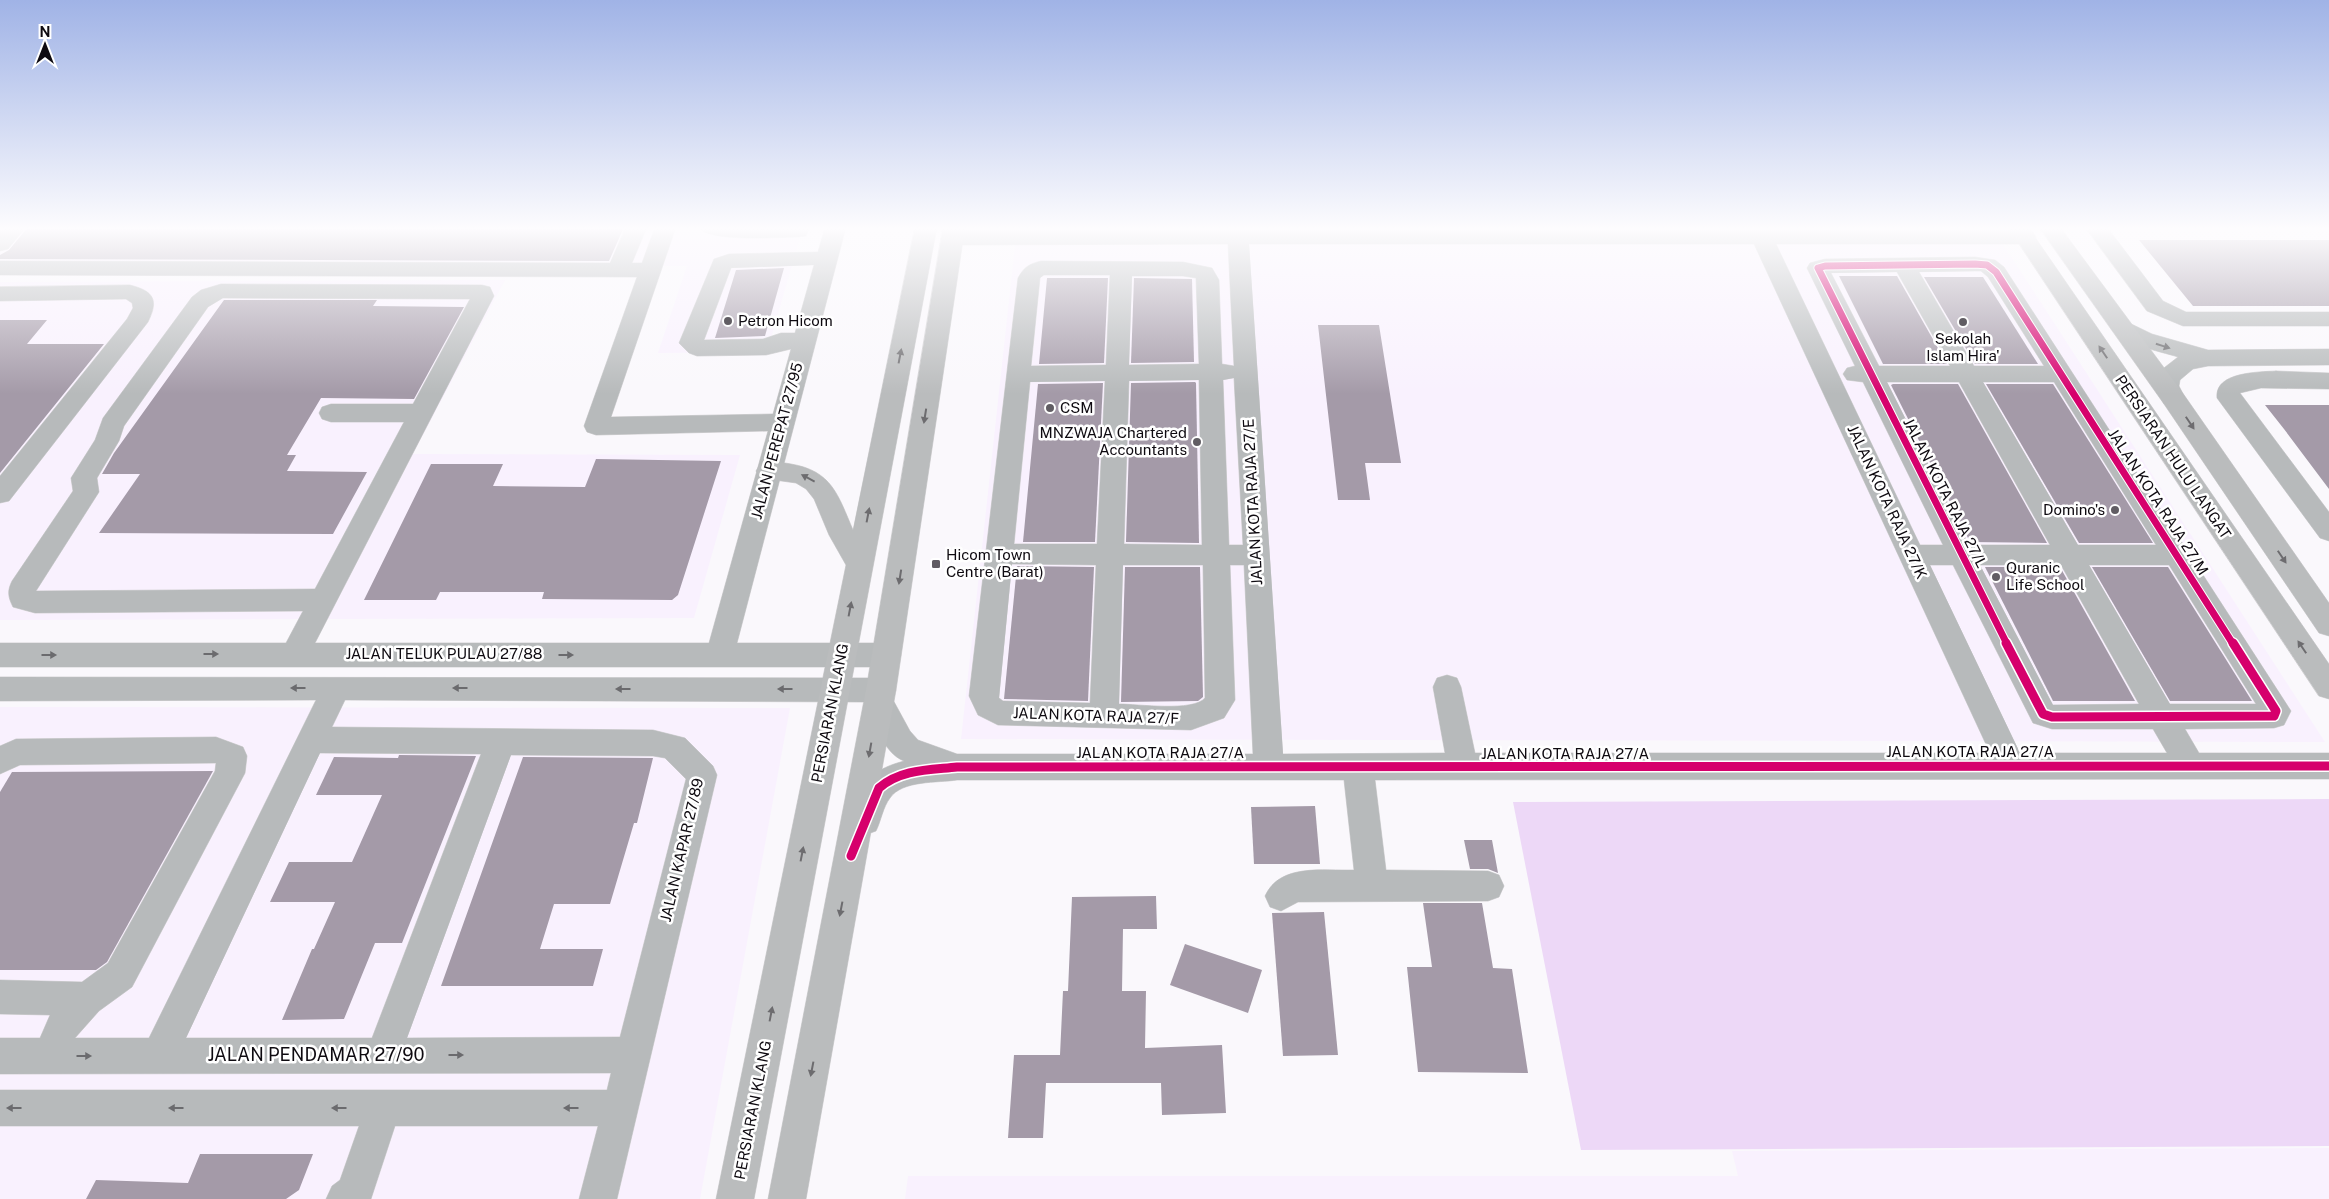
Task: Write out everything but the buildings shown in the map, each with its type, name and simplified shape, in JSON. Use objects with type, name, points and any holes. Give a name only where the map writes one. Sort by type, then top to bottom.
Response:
[{"type":"main road","name":"PERSIARAN KLANG","points":[[735,1199],[915,283]]},
{"type":"main road","points":[[788,1199],[880,696],[945,283]]},
{"type":"main road","name":"PERSIARAN HULU LANGAT","points":[[2056,283],[2329,687]]},
{"type":"main road","name":"PERSIARAN HULU LANGAT","points":[[2089,283],[2173,398],[2329,626]]},
{"type":"main road","points":[[769,471],[795,472],[813,479],[826,493],[838,527],[859,563]]},
{"type":"street","points":[[646,283],[596,426],[782,422]]},
{"type":"street","points":[[715,283],[691,343],[697,348],[766,347],[781,341],[804,341]]},
{"type":"street","name":"JALAN PEREPAT 27/95","points":[[720,655],[820,283]]},
{"type":"street","name":"JALAN KOTA RAJA 27/F","points":[[1028,283],[984,696],[988,706],[998,713],[1191,718],[1214,709],[1220,700],[1208,283]]},
{"type":"street","points":[[1104,716],[1120,283]]},
{"type":"street","name":"JALAN KOTA RAJA 27/E","points":[[1241,283],[1269,767]]},
{"type":"street","name":"JALAN KOTA RAJA 27/K","points":[[1783,283],[2011,766]]},
{"type":"street","name":"JALAN KOTA RAJA 27/L","points":[[1824,283],[2040,708],[2046,716],[2052,718]]},
{"type":"street","points":[[1914,283],[2164,716],[2190,766]]},
{"type":"street","name":"JALAN KOTA RAJA 27/M","points":[[2001,283],[2276,711],[2274,716],[2267,718],[2164,716],[2052,718]]},
{"type":"street","points":[[2138,283],[2155,306],[2183,319],[2329,319]]},
{"type":"street","points":[[295,654],[323,600],[419,413],[483,296],[482,292],[222,291],[209,295],[200,302],[112,424],[107,441],[84,478],[86,492],[22,589],[23,599],[35,602],[323,600]]},
{"type":"street","points":[[0,294],[130,292],[142,300],[144,308],[137,322],[0,494]]},
{"type":"street","points":[[2121,327],[2144,339],[2188,354],[2208,358]]},
{"type":"street","points":[[2173,398],[2167,386],[2168,377],[2185,363],[2208,358],[2329,356]]},
{"type":"street","points":[[1019,374],[1246,372]]},
{"type":"street","points":[[1826,374],[2059,374]]},
{"type":"street","points":[[2329,381],[2250,381],[2235,384],[2228,390],[2230,398],[2329,531]]},
{"type":"street","points":[[332,413],[419,413]]},
{"type":"street","points":[[999,554],[1256,554]]},
{"type":"street","points":[[1912,555],[2175,555]]},
{"type":"street","name":"JALAN TELUK PULAU 27/88","points":[[0,655],[887,655]]},
{"type":"street","points":[[1447,687],[1463,768]]},
{"type":"street","points":[[159,1056],[336,688]]},
{"type":"street","points":[[0,689],[834,689],[880,696]]},
{"type":"street","name":"JALAN KOTA RAJA 27/A","points":[[880,696],[898,740],[907,749],[957,767]]},
{"type":"street","name":"JALAN KAPAR 27/89","points":[[311,740],[653,743],[674,747],[702,775],[598,1199]]},
{"type":"street","points":[[383,1055],[502,742]]},
{"type":"street","points":[[0,761],[16,752],[216,750],[232,756],[230,773],[120,974],[87,999],[64,1024],[50,1056]]},
{"type":"street","name":"JALAN KOTA RAJA 27/A","points":[[851,856],[879,788],[885,781],[900,775],[957,767],[2329,766]]},
{"type":"street","points":[[1358,767],[1372,885]]},
{"type":"street","points":[[1281,896],[1292,887],[1372,885],[1488,886]]},
{"type":"street","points":[[0,997],[87,999]]},
{"type":"street","name":"JALAN PENDAMAR 27/90","points":[[0,1056],[633,1055]]},
{"type":"street","points":[[0,1108],[620,1108]]},
{"type":"street","points":[[345,1199],[355,1192],[383,1108]]},
{"type":"shaded area","points":[[0,283],[503,283],[413,454],[740,455],[694,618],[0,620]]},
{"type":"shaded area","points":[[681,283],[787,283],[767,352],[658,353]]},
{"type":"shaded area","points":[[1011,283],[2028,283],[2325,742],[961,739]]},
{"type":"shaded area","points":[[0,707],[790,708],[700,1199],[0,1199]]},
{"type":"shaded area","points":[[2329,799],[2329,1146],[1581,1150],[1513,802]]},
{"type":"shaded area","points":[[2329,1148],[2329,1199],[905,1199],[908,1176],[1738,1176],[1732,1151]]},
{"type":"cycle path","points":[[1825,283],[1961,555],[2043,714],[2052,717],[2274,716],[2276,711],[2003,283]]},
{"type":"cycle path","points":[[851,856],[879,788],[886,782],[905,774],[957,767],[2329,766]]},
{"type":"place","name":"Petron Hicom","points":[[728,321]]},
{"type":"place","name":"Sekolah Islam Hira'","points":[[1963,322]]},
{"type":"place","name":"CSM","points":[[1050,408]]},
{"type":"place","name":"MNZWAJA Chartered Accountants","points":[[1197,442]]},
{"type":"place","name":"Domino's","points":[[2115,510]]},
{"type":"place","name":"Hicom Town Centre (Barat)","points":[[936,564]]},
{"type":"place","name":"Quranic Life School","points":[[1996,577]]}]
